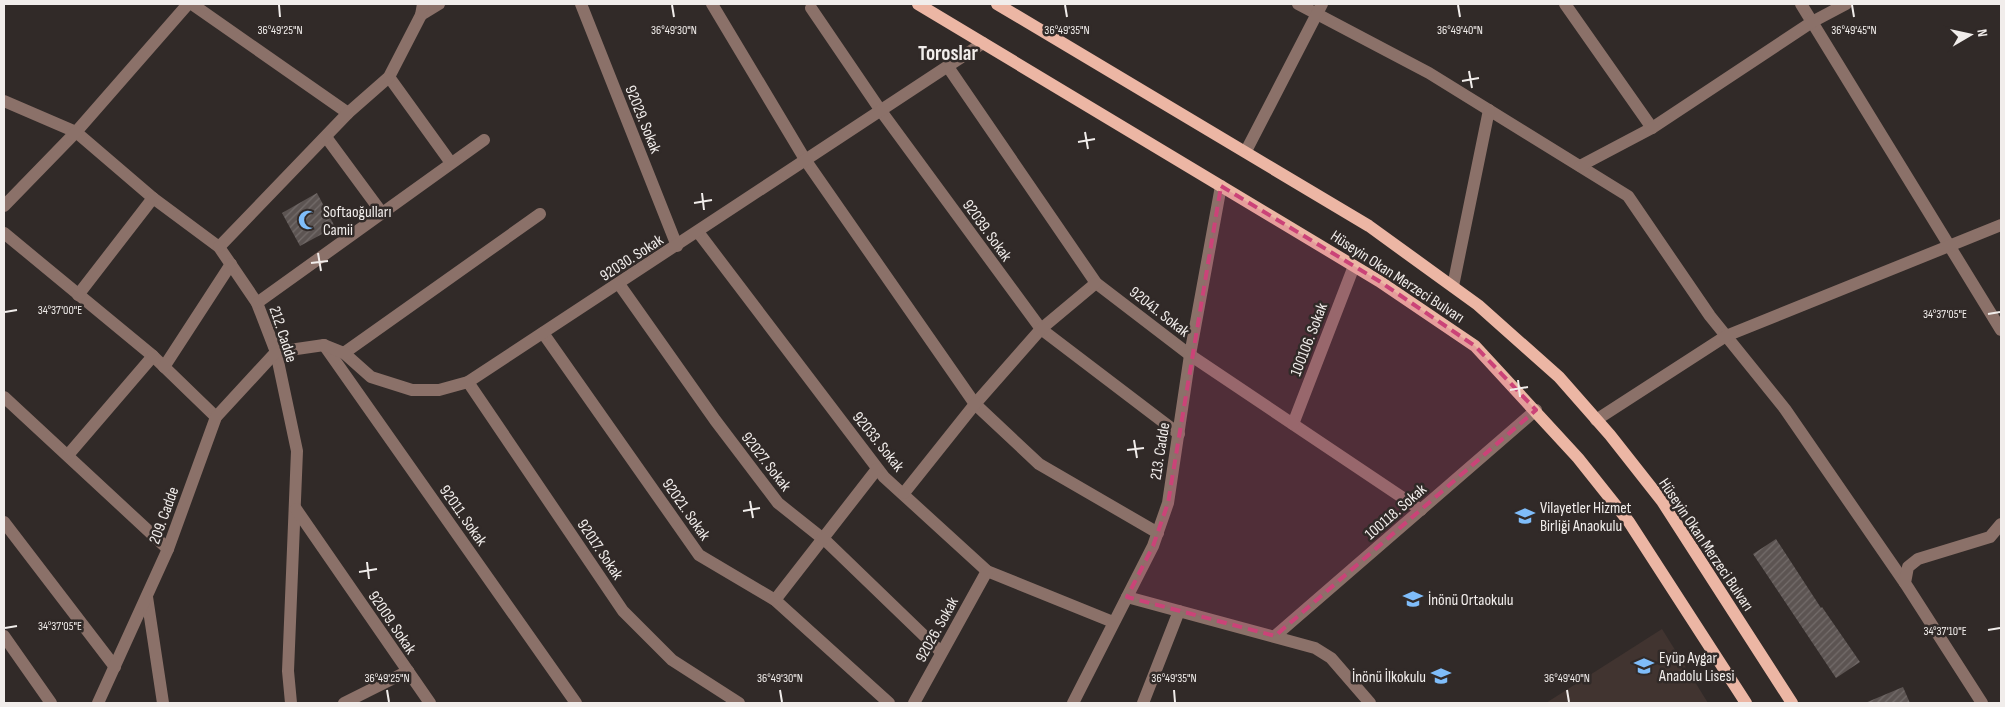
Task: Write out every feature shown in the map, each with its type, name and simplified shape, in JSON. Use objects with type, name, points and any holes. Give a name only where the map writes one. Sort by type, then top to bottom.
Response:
[{"type":"main road","name":"Hüseyin Okan Merzeci Bulvarı","points":[[918,4],[1354,266],[1432,315],[1475,346],[1536,410],[1578,458],[1629,522],[1746,703]]},
{"type":"main road","name":"Hüseyin Okan Merzeci Bulvarı","points":[[997,4],[1369,226],[1478,305],[1559,376],[1662,501],[1792,703]]},
{"type":"street","points":[[4,206],[76,132],[190,4],[348,114]]},
{"type":"street","points":[[219,247],[348,114],[389,77],[422,9],[439,4]]},
{"type":"street","name":"92029. Sokak","points":[[581,4],[677,246]]},
{"type":"street","points":[[712,4],[806,161],[975,404],[1038,464],[1158,533]]},
{"type":"street","points":[[1298,4],[1319,10],[1429,73],[1628,196],[1710,316],[1785,409],[1905,583],[1982,703]]},
{"type":"street","points":[[1565,4],[1652,128]]},
{"type":"street","points":[[1801,4],[2001,330]]},
{"type":"street","points":[[1580,166],[1652,128],[1812,22],[1846,4]]},
{"type":"street","name":"92039. Sokak","points":[[811,8],[881,111],[1041,330],[1179,434]]},
{"type":"street","points":[[1246,151],[1319,10]]},
{"type":"street","name":"92030. Sokak","points":[[324,345],[344,353],[371,377],[412,390],[440,390],[468,382],[983,43]]},
{"type":"street","name":"92041. Sokak","points":[[948,67],[1096,283],[1190,355],[1421,510]]},
{"type":"street","points":[[389,77],[451,163]]},
{"type":"street","name":"212. Cadde","points":[[4,100],[76,132],[153,198],[219,247],[257,303],[276,352],[297,451],[288,671],[291,703]]},
{"type":"street","points":[[1453,286],[1489,110]]},
{"type":"street","points":[[326,137],[382,213]]},
{"type":"street","points":[[257,303],[484,140]]},
{"type":"street","name":"213. Cadde","points":[[1073,703],[1158,533],[1168,503],[1190,355],[1222,186]]},
{"type":"street","points":[[78,295],[153,198]]},
{"type":"street","points":[[344,353],[540,214]]},
{"type":"street","points":[[1596,420],[1726,336],[2001,225]]},
{"type":"street","name":"92033. Sokak","points":[[698,232],[884,477],[904,493],[988,571],[1113,622]]},
{"type":"street","points":[[4,233],[153,356],[216,417]]},
{"type":"street","points":[[164,367],[231,264]]},
{"type":"street","name":"100106. Sokak","points":[[1293,424],[1354,266]]},
{"type":"street","points":[[904,493],[975,404],[1041,330],[1096,283]]},
{"type":"street","name":"92027. Sokak","points":[[619,284],[715,420],[778,503],[823,538],[941,652]]},
{"type":"street","name":"92021. Sokak","points":[[543,333],[699,555],[774,600],[889,703]]},
{"type":"street","points":[[276,352],[324,345]]},
{"type":"street","name":"92011. Sokak","points":[[324,345],[576,703]]},
{"type":"street","name":"209. Cadde","points":[[98,703],[148,597],[216,417],[276,352]]},
{"type":"street","points":[[68,455],[153,356]]},
{"type":"street","name":"92017. Sokak","points":[[468,382],[623,611],[672,660],[735,702]]},
{"type":"street","points":[[4,397],[168,548]]},
{"type":"street","name":"100118. Sokak","points":[[1275,636],[1536,410]]},
{"type":"street","points":[[774,600],[877,469]]},
{"type":"street","name":"92009. Sokak","points":[[296,509],[430,703]]},
{"type":"street","points":[[4,522],[115,667]]},
{"type":"street","points":[[1905,583],[1908,567],[1918,558],[1990,537],[2001,524]]},
{"type":"street","name":"92026. Sokak","points":[[914,703],[988,571]]},
{"type":"street","points":[[148,597],[163,703]]},
{"type":"street","points":[[1127,597],[1315,648],[1331,658],[1370,703]]},
{"type":"street","points":[[1143,703],[1179,611]]},
{"type":"street","points":[[4,636],[51,703]]},
{"type":"street","points":[[344,703],[408,671]]},
{"type":"highlighted area","points":[[1221,186],[1379,281],[1475,346],[1536,410],[1275,636],[1127,597],[1153,546],[1168,503]]},
{"type":"shaded area","name":"Eyüp Aygar Anadolu Lisesi","points":[[1662,629],[1708,703],[1546,703]]},
{"type":"building","name":"Softaoğulları Camii","points":[[317,193],[335,227],[300,246],[282,213]]},
{"type":"building","points":[[1776,539],[1821,608],[1860,662],[1836,678],[1753,554]]},
{"type":"building","points":[[1903,687],[1910,703],[1865,703]]},
{"type":"place","name":"Softaoğulları Camii","points":[[308,220]]},
{"type":"place","name":"Vilayetler Hizmet Birliği Anaokulu","points":[[1525,516]]},
{"type":"place","name":"İnönü Ortaokulu","points":[[1413,599]]},
{"type":"place","name":"Eyüp Aygar Anadolu Lisesi","points":[[1644,666]]},
{"type":"place","name":"İnönü İlkokulu","points":[[1441,676]]},
{"type":"district","name":"Toroslar","points":[[948,53]]}]
